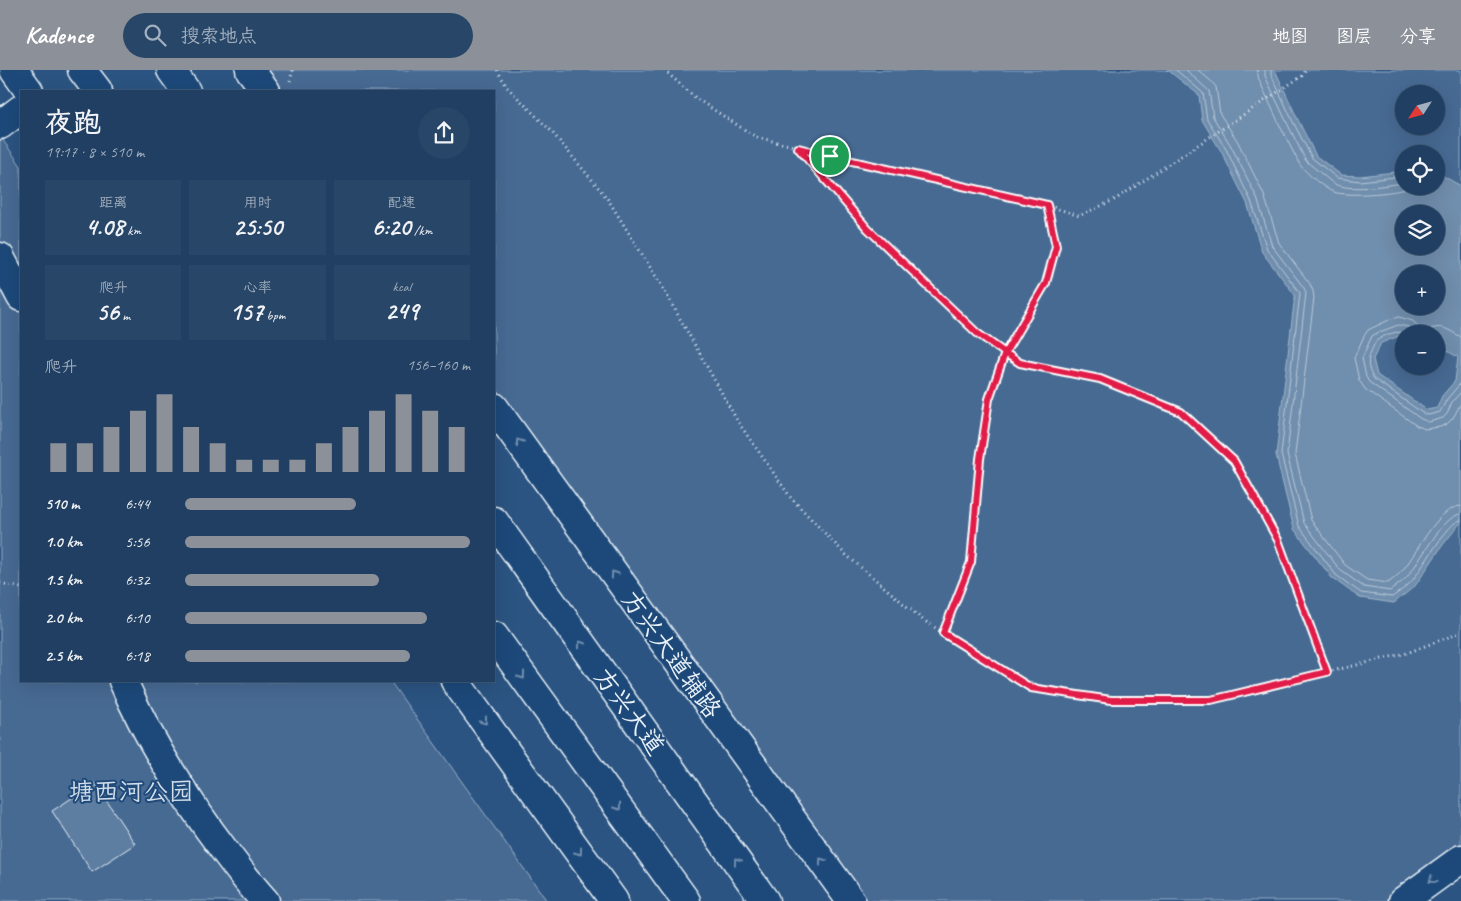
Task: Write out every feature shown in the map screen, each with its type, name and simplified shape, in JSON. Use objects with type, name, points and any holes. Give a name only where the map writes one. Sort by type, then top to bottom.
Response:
[{"type":"main road","points":[[14,70],[28,90]]},
{"type":"main road","points":[[82,70],[97,90]]},
{"type":"main road","points":[[171,70],[185,90]]},
{"type":"main road","points":[[250,70],[265,90]]},
{"type":"main road","points":[[0,125],[20,110]]},
{"type":"main road","points":[[0,257],[20,295]]},
{"type":"main road","name":"方兴大道辅路","points":[[495,408],[850,901]]},
{"type":"main road","name":"方兴大道","points":[[495,523],[765,901]]},
{"type":"main road","points":[[495,637],[686,901]]},
{"type":"main road","points":[[123,682],[136,711],[165,765],[208,829],[265,901]]},
{"type":"main road","points":[[456,682],[614,901]]},
{"type":"main road","points":[[1403,901],[1461,859]]},
{"type":"path","points":[[497,70],[507,87],[551,131],[607,198],[660,283],[738,422],[792,498],[844,553],[923,620],[1031,688],[1111,700],[1211,700],[1407,653],[1461,632]]},
{"type":"path","points":[[664,70],[697,99],[756,137],[1047,205],[1079,216],[1116,199],[1302,76],[1306,70]]},
{"type":"path","points":[[798,148],[868,229],[977,333],[1020,363],[1100,379],[1181,412],[1234,461],[1278,540],[1327,672]]},
{"type":"path","points":[[943,633],[971,562],[980,459],[989,399],[1005,353],[1046,283],[1056,246],[1047,205]]},
{"type":"path","points":[[0,584],[20,588]]},
{"type":"green space","points":[[250,70],[1461,70],[1461,859],[1403,901],[851,901],[495,408],[495,90],[265,90]]},
{"type":"green space","name":"塘西河公园","points":[[0,136],[20,165],[20,682],[391,682],[547,901],[0,901]]},
{"type":"water","points":[[1166,70],[1275,70],[1316,156],[1341,175],[1360,176],[1395,172],[1395,195],[1445,195],[1445,177],[1461,186],[1461,522],[1415,586],[1394,603],[1360,598],[1332,578],[1294,529],[1276,455],[1295,295],[1262,252],[1247,203],[1221,151],[1202,120],[1199,95]]},
{"type":"building","points":[[95,783],[135,844],[92,872],[52,811]]},
{"type":"route","points":[[830,156],[798,148],[868,229],[977,333],[1005,353],[989,399],[980,459],[971,562],[943,633],[1031,688],[1111,700],[1211,700],[1327,672],[1278,540],[1234,461],[1181,412],[1100,379],[1020,363],[1005,353],[1046,283],[1056,246],[1047,205],[940,179],[830,156]]}]
